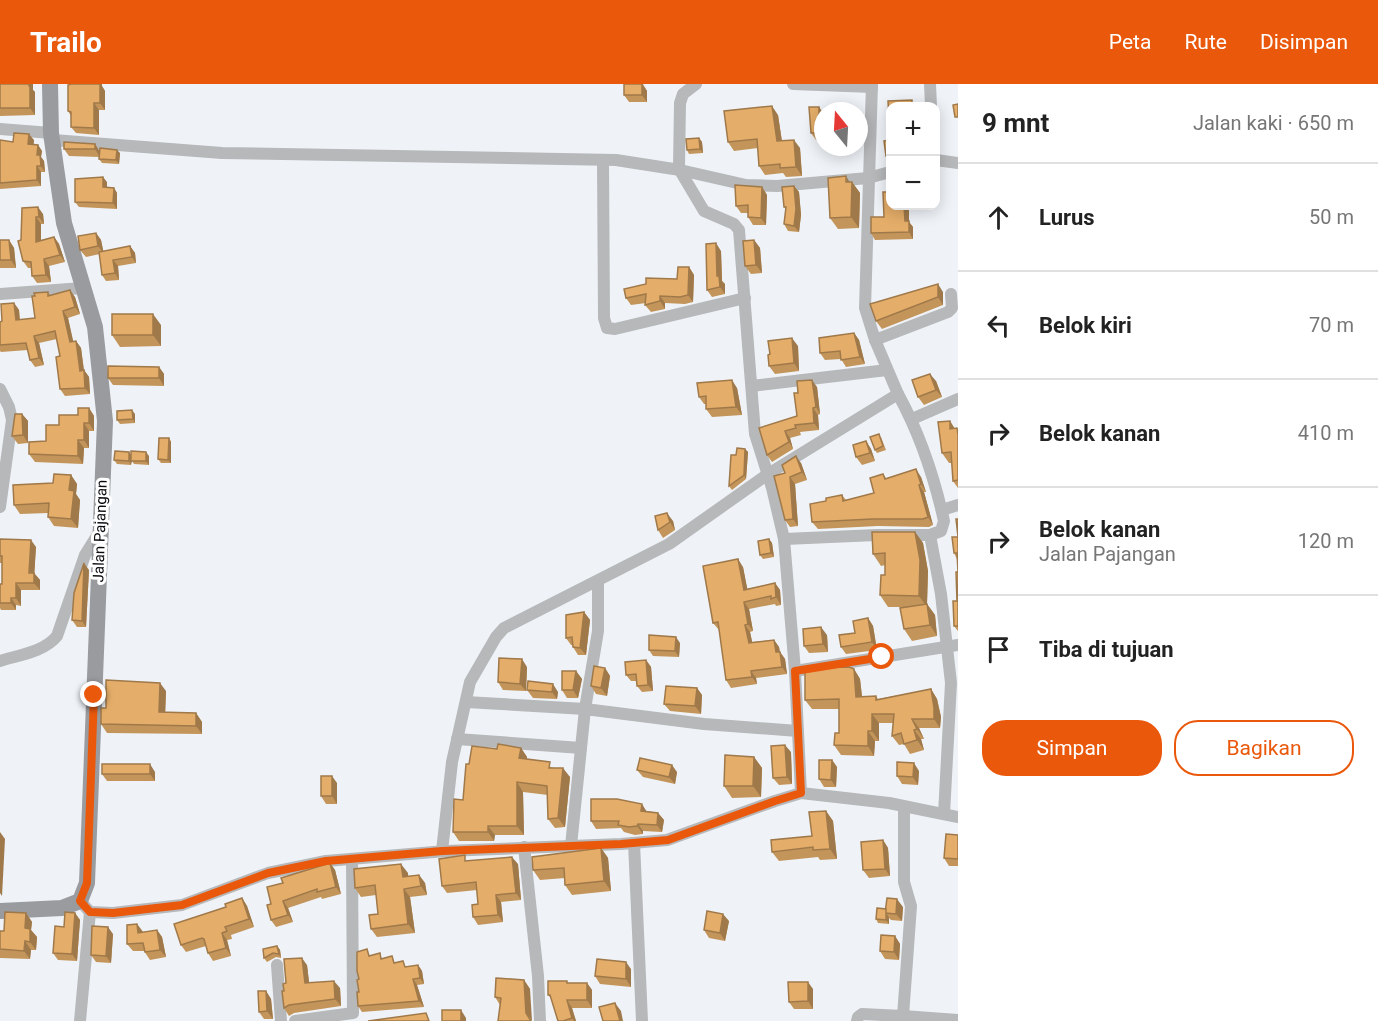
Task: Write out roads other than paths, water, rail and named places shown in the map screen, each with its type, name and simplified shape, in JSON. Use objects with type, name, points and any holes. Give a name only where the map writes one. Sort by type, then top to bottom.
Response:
[{"type":"main road","name":"Jalan Pajangan","points":[[50,84],[52,137],[64,223],[98,342],[105,422],[85,906]]},
{"type":"main road","points":[[0,911],[85,906]]},
{"type":"street","points":[[696,84],[683,94],[680,103],[680,170],[704,211],[738,227],[755,434],[768,474],[784,539],[795,671],[801,793]]},
{"type":"street","points":[[784,539],[877,534],[930,535],[941,531],[944,520],[925,452],[912,419],[887,370],[866,308],[872,86],[793,84]]},
{"type":"street","points":[[930,84],[931,102]]},
{"type":"street","points":[[0,129],[52,137],[222,153],[627,161],[746,185],[777,186],[868,178],[886,173]]},
{"type":"street","points":[[603,160],[604,318],[607,328],[615,330],[745,298]]},
{"type":"street","points":[[940,160],[958,162]]},
{"type":"street","points":[[0,294],[83,288]]},
{"type":"street","points":[[875,340],[948,312],[952,308],[951,294]]},
{"type":"street","points":[[752,386],[887,370]]},
{"type":"street","points":[[0,389],[9,407],[12,420],[0,507]]},
{"type":"street","points":[[442,851],[452,762],[470,682],[496,637],[504,628],[669,544],[768,474],[898,394]]},
{"type":"street","points":[[912,419],[958,399]]},
{"type":"street","points":[[942,510],[958,505]]},
{"type":"street","points":[[0,661],[51,644],[57,636],[85,555],[100,531]]},
{"type":"street","points":[[930,535],[953,646],[944,814]]},
{"type":"street","points":[[571,846],[585,709],[598,631],[598,580]]},
{"type":"street","points":[[795,671],[953,646]]},
{"type":"street","points":[[465,702],[585,709],[704,724],[798,731]]},
{"type":"street","points":[[457,739],[581,748]]},
{"type":"street","points":[[80,1021],[85,906],[113,913],[182,905],[268,873],[326,861],[442,851],[668,840],[801,793],[889,803],[958,817]]},
{"type":"street","points":[[903,1016],[910,915],[904,882],[904,807]]},
{"type":"street","points":[[634,843],[642,1021]]},
{"type":"street","points":[[524,847],[538,976],[540,1021]]},
{"type":"street","points":[[295,1021],[353,1017],[352,859]]},
{"type":"street","points":[[277,965],[281,1021]]},
{"type":"street","points":[[857,1021],[862,1014],[958,1020]]}]
